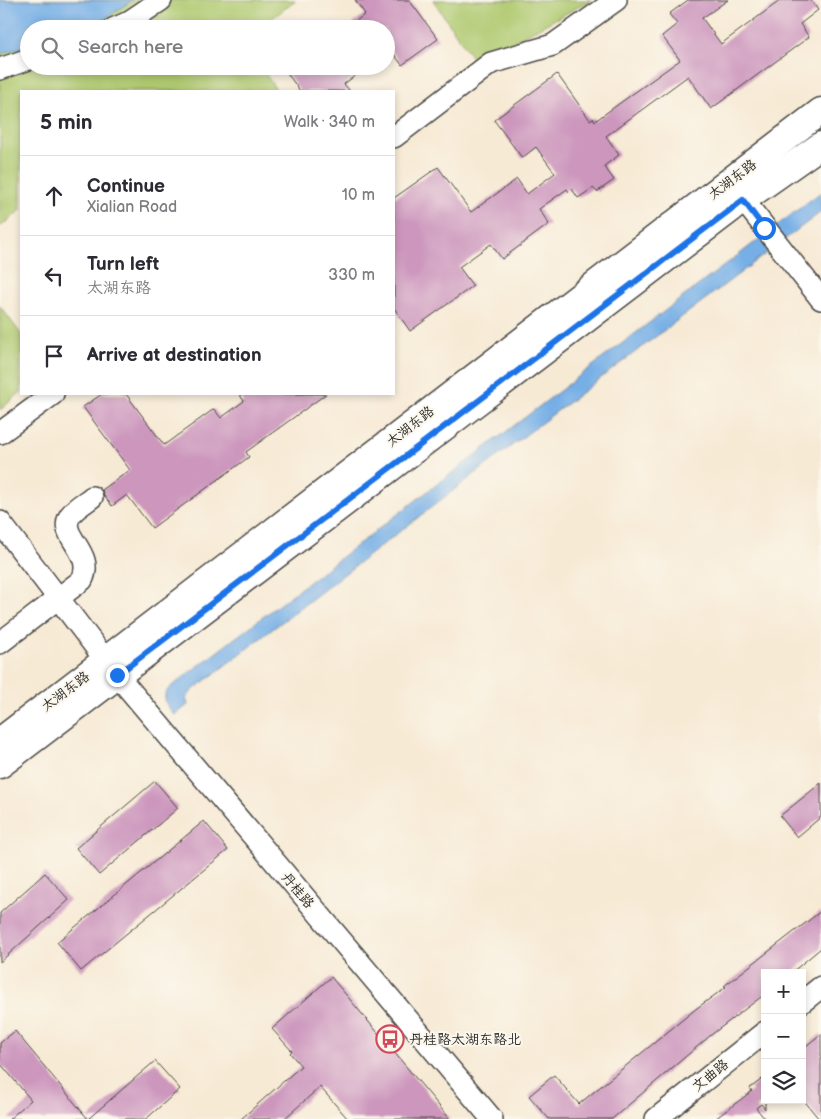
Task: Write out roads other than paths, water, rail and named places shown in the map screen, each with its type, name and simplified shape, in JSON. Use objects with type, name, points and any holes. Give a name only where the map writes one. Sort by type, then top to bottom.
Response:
[{"type":"main road","name":"太湖东路","points":[[0,741],[111,667],[736,191],[821,111]]},
{"type":"main road","name":"太湖东路","points":[[736,191],[821,145]]},
{"type":"main road","name":"太湖东路","points":[[0,765],[111,667]]},
{"type":"street","points":[[131,20],[161,0]]},
{"type":"street","points":[[395,136],[491,63],[553,46],[616,0]]},
{"type":"street","points":[[0,69],[20,62]]},
{"type":"street","points":[[736,191],[821,299]]},
{"type":"street","points":[[0,433],[51,395]]},
{"type":"street","points":[[0,643],[76,586],[86,571],[86,561],[68,531],[68,520],[72,512],[92,497]]},
{"type":"street","name":"丹桂路","points":[[0,522],[111,667],[492,1119]]},
{"type":"street","points":[[806,999],[821,987]]},
{"type":"street","name":"文曲路","points":[[656,1119],[761,1035]]},
{"type":"water","points":[[0,0],[133,0],[103,20],[20,20],[20,48],[0,54]]},
{"type":"water","points":[[821,192],[821,212],[193,690],[186,698],[188,705],[175,715],[165,700],[166,693],[172,686]]},
{"type":"place","name":"丹桂路太湖东路北","points":[[390,1039]]}]
